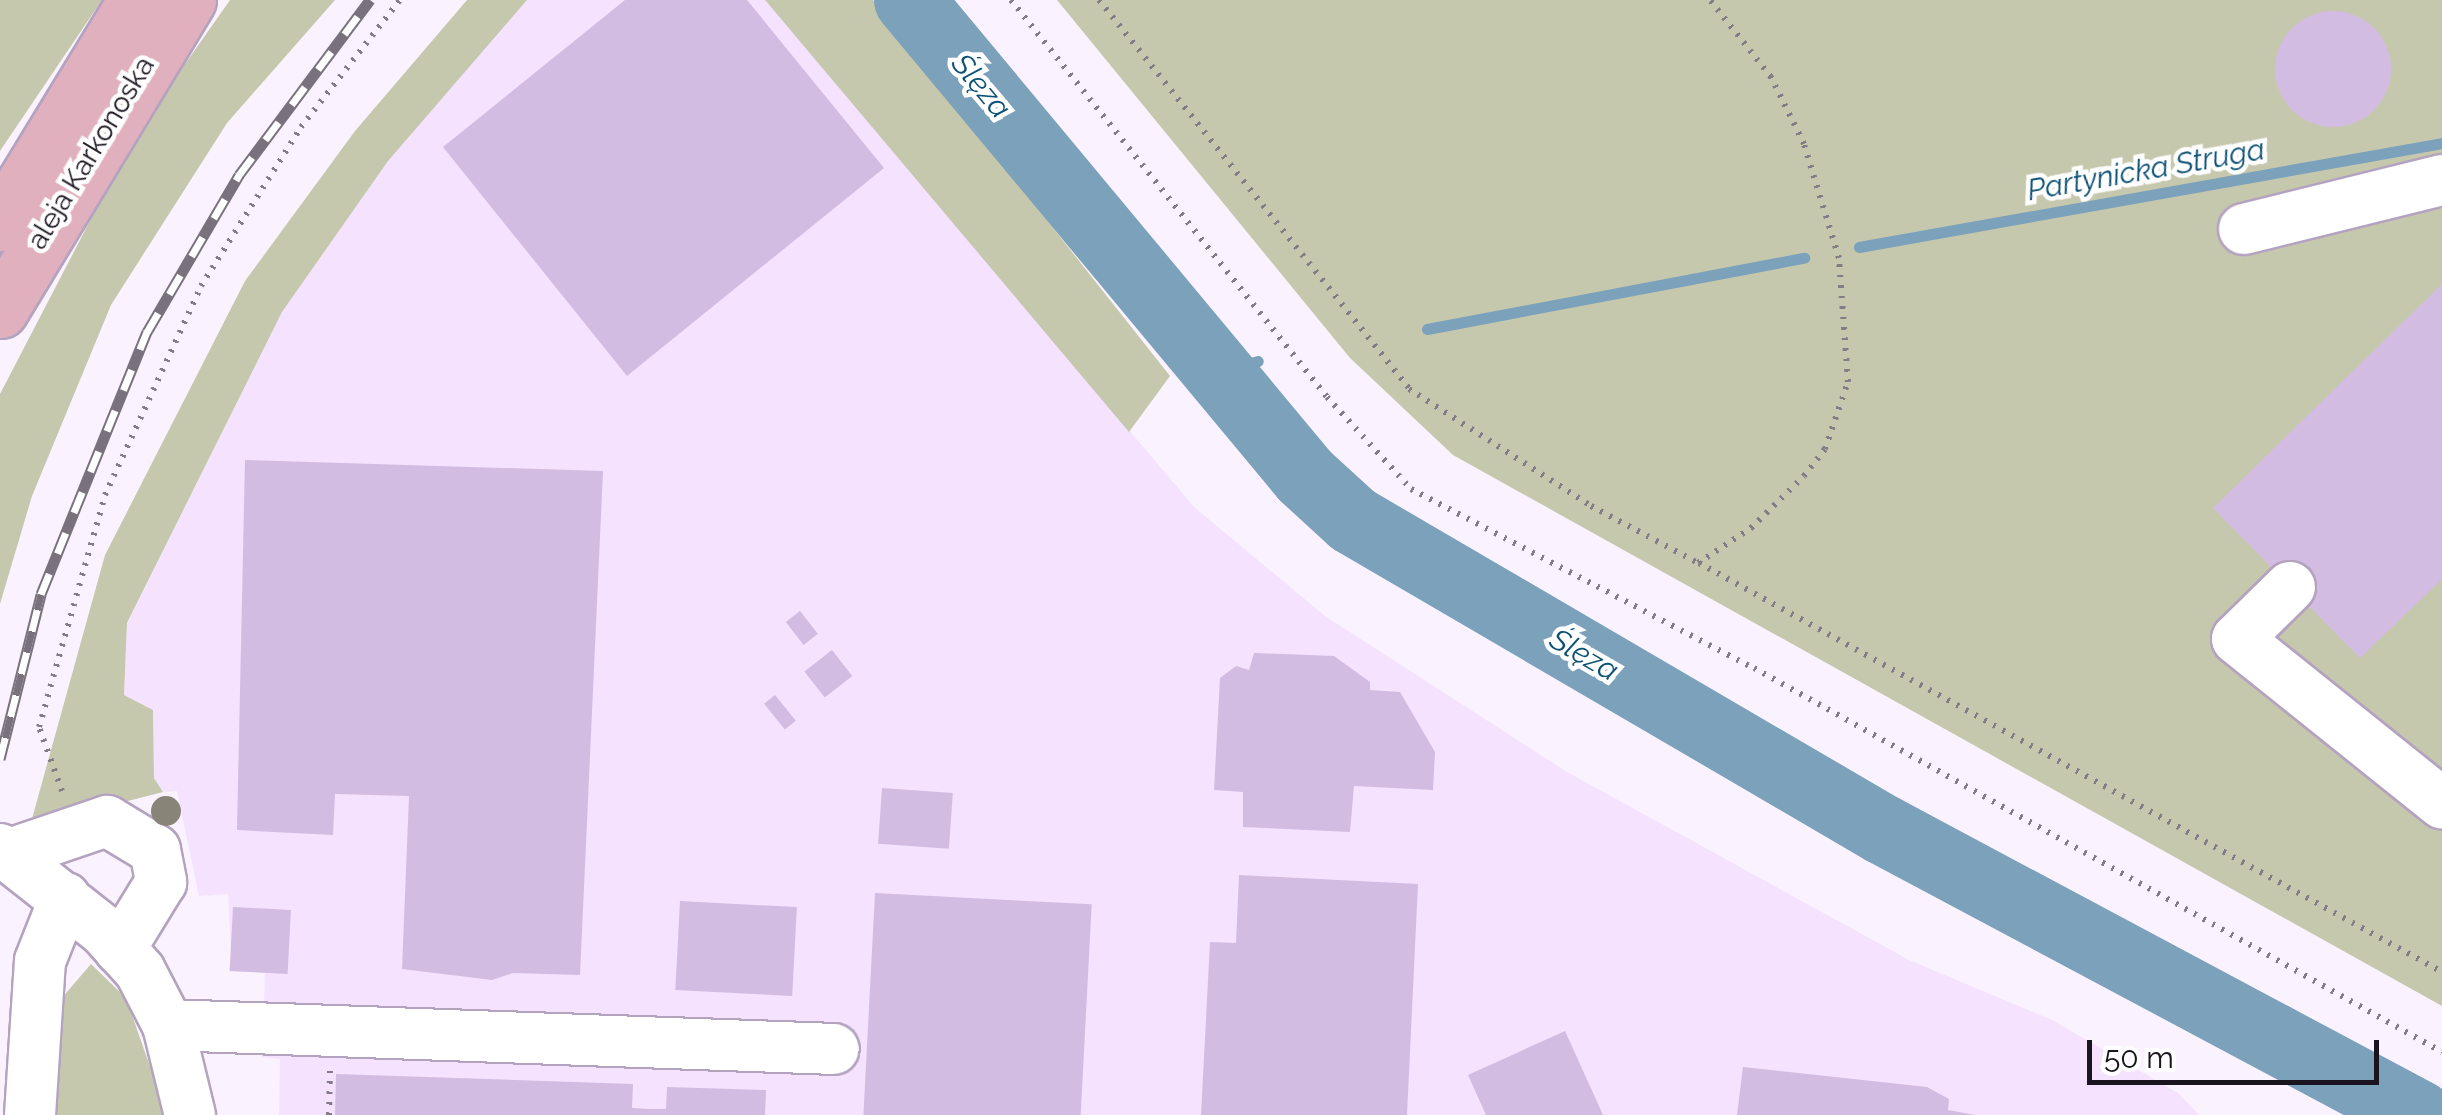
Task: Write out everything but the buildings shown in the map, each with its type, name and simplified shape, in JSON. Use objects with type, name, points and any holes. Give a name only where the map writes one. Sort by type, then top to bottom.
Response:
[{"type":"main road","name":"aleja Karkonoska","points":[[0,223],[136,0]]},
{"type":"main road","name":"aleja Karkonoska","points":[[0,310],[188,0]]},
{"type":"street","points":[[2244,228],[2442,180]]},
{"type":"street","points":[[2290,587],[2238,638],[2442,803]]},
{"type":"street","points":[[4,852],[76,827],[107,821],[155,850],[161,882],[120,950]]},
{"type":"street","points":[[4,852],[65,898],[120,950],[168,1025],[190,1115]]},
{"type":"street","points":[[30,1115],[40,961],[65,898]]},
{"type":"street","points":[[168,1025],[834,1050]]},
{"type":"path","points":[[76,827],[39,727],[105,495],[227,242],[301,128],[400,0]]},
{"type":"path","points":[[1011,0],[1327,397],[1410,489],[1856,724],[2442,1052]]},
{"type":"path","points":[[1099,0],[1409,389],[1591,506],[2442,972]]},
{"type":"path","points":[[1698,562],[1751,528],[1804,476],[1826,449],[1848,382],[1840,258],[1804,144],[1772,77],[1710,0]]},
{"type":"path","points":[[319,1115],[330,1105]]},
{"type":"shaded area","points":[[527,0],[765,0],[1194,507],[1325,616],[1567,772],[1909,960],[2052,1020],[2178,1093],[2199,1115],[279,1115],[280,1059],[262,1057],[265,973],[232,971],[228,894],[199,896],[177,791],[163,792],[154,778],[153,710],[124,695],[127,624],[282,312],[390,158]]},
{"type":"green space","points":[[0,0],[102,0],[0,151]]},
{"type":"green space","points":[[230,0],[335,0],[227,123],[111,305],[32,496],[0,604],[0,394],[133,138]]},
{"type":"green space","points":[[467,0],[527,0],[388,161],[282,312],[127,623],[124,695],[153,710],[154,778],[163,792],[30,826],[105,555],[245,281],[355,131]]},
{"type":"green space","points":[[765,0],[873,0],[1170,376],[1129,432]]},
{"type":"green space","points":[[1057,0],[2442,0],[2442,1006],[1453,455],[1350,358]]},
{"type":"green space","points":[[91,964],[126,998],[167,1115],[45,1115],[60,1000]]},
{"type":"waterway","name":"Ślęza","points":[[909,0],[1305,476],[1353,520],[1882,829],[2418,1115]]},
{"type":"waterway","name":"Partynicka Struga","points":[[1859,247],[2442,143]]},
{"type":"waterway","name":"Partynicka Struga","points":[[1427,329],[1804,258]]},
{"type":"waterway","name":"Partynicka Struga","points":[[1218,371],[1258,361]]},
{"type":"railway","points":[[0,759],[41,594],[147,332],[239,175],[370,0]]}]
